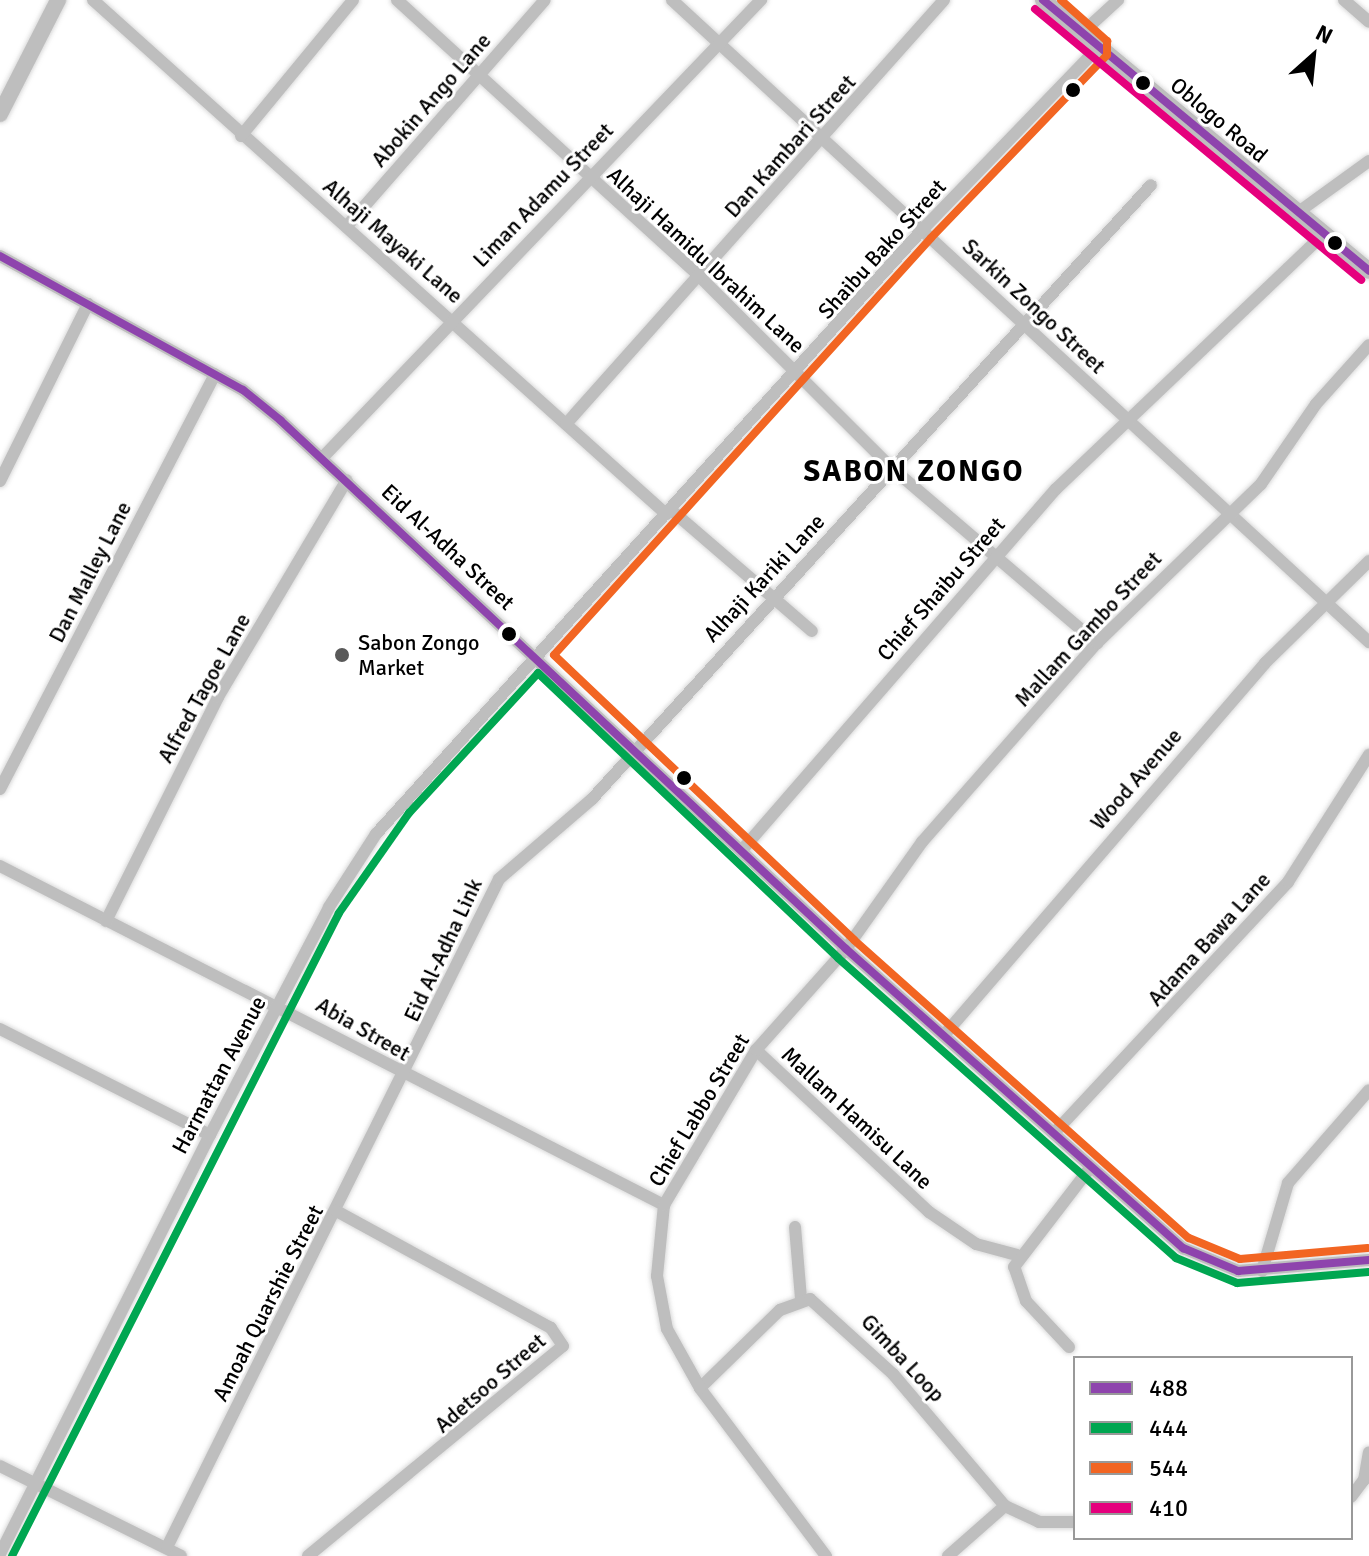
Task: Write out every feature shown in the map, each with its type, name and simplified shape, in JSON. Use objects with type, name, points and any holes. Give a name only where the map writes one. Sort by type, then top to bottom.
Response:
[{"type":"main road","points":[[0,114],[58,0]]},
{"type":"main road","name":"Oblogo Road","points":[[1043,0],[1369,271]]},
{"type":"street","name":"Alhaji Mayaki Lane","points":[[93,0],[241,136],[452,319],[566,424],[771,600],[812,631]]},
{"type":"street","points":[[241,136],[353,0]]},
{"type":"street","name":"Alhaji Hamidu Ibrahim Lane","points":[[397,0],[700,277],[892,468],[998,553],[1097,643]]},
{"type":"street","name":"Abokin Ango Lane","points":[[347,226],[545,0]]},
{"type":"street","name":"Sarkin Zongo Street","points":[[672,0],[715,44],[824,139],[1369,642]]},
{"type":"street","name":"Liman Adamu Street","points":[[324,456],[715,44],[761,0]]},
{"type":"street","name":"Dan Kambari Street","points":[[566,424],[824,139],[944,0]]},
{"type":"street","points":[[1082,33],[1118,0]]},
{"type":"street","points":[[1344,0],[1369,22]]},
{"type":"street","name":"Shaibu Bako Street","points":[[537,656],[799,374],[922,230],[1098,48]]},
{"type":"street","points":[[1297,213],[1369,161]]},
{"type":"street","name":"Alhaji Kariki Lane","points":[[632,751],[1026,325],[1151,185]]},
{"type":"street","name":"Chief Shaibu Street","points":[[742,850],[998,553],[1127,420],[1323,235]]},
{"type":"street","name":"Eid Al-Adha Street","points":[[0,256],[215,374],[324,456],[537,656],[632,751],[846,949],[1183,1248],[1218,1265],[1262,1271],[1369,1260]]},
{"type":"street","points":[[0,481],[88,304]]},
{"type":"street","name":"Mallam Gambo Street","points":[[846,949],[922,842],[1097,643],[1261,484],[1316,404],[1369,345]]},
{"type":"street","name":"Dan Malley Lane","points":[[0,789],[215,374]]},
{"type":"street","name":"Alfred Tagoe Lane","points":[[106,921],[218,697],[347,480]]},
{"type":"street","name":"Wood Avenue","points":[[945,1034],[1173,766],[1369,561]]},
{"type":"street","name":"Harmattan Avenue","points":[[0,1554],[210,1135],[279,1004],[376,834],[537,656]]},
{"type":"street","name":"Eid Al-Adha Link","points":[[406,1077],[499,879],[520,854],[574,817],[632,751]]},
{"type":"street","name":"Adama Bawa Lane","points":[[1055,1132],[1288,882],[1369,755]]},
{"type":"street","name":"Abia Street","points":[[0,866],[279,1004],[406,1077],[664,1205]]},
{"type":"street","name":"Chief Labbo Street","points":[[826,1556],[700,1388],[659,1301],[664,1205],[756,1050],[846,949]]},
{"type":"street","points":[[0,1029],[210,1135]]},
{"type":"street","name":"Mallam Hamisu Lane","points":[[756,1050],[929,1212],[976,1244],[1017,1255]]},
{"type":"street","name":"Amoah Quarshie Street","points":[[167,1547],[406,1077]]},
{"type":"street","points":[[1262,1271],[1293,1174],[1369,1090]]},
{"type":"street","points":[[1069,1347],[1026,1301],[1017,1255],[1090,1168]]},
{"type":"street","name":"Adetsoo Street","points":[[308,1556],[563,1346],[551,1328],[336,1211]]},
{"type":"street","points":[[700,1388],[780,1310],[801,1298],[795,1227]]},
{"type":"street","name":"Gimba Loop","points":[[801,1298],[831,1310],[1005,1506]]},
{"type":"street","points":[[1353,1494],[1364,1480],[1369,1452]]},
{"type":"street","points":[[0,1466],[181,1556]]},
{"type":"street","points":[[948,1556],[1005,1506],[1039,1522],[1073,1522]]},
{"type":"transit line","name":"488","points":[[1043,0],[1369,271]]},
{"type":"transit line","name":"544","points":[[1061,0],[1107,41],[1107,55],[931,238],[554,655],[854,940],[1189,1238],[1240,1259],[1368,1248]]},
{"type":"transit line","name":"410","points":[[1035,9],[1361,280]]},
{"type":"transit line","name":"488","points":[[0,256],[243,390],[280,420],[846,949],[1183,1248],[1238,1271],[1369,1260]]},
{"type":"transit line","name":"444","points":[[12,1556],[339,913],[409,813],[538,673],[838,958],[1176,1258],[1237,1283],[1369,1272]]},
{"type":"place","name":"Sabon Zongo Market","points":[[342,655]]},
{"type":"district","name":"SABON ZONGO","points":[[914,472]]}]
